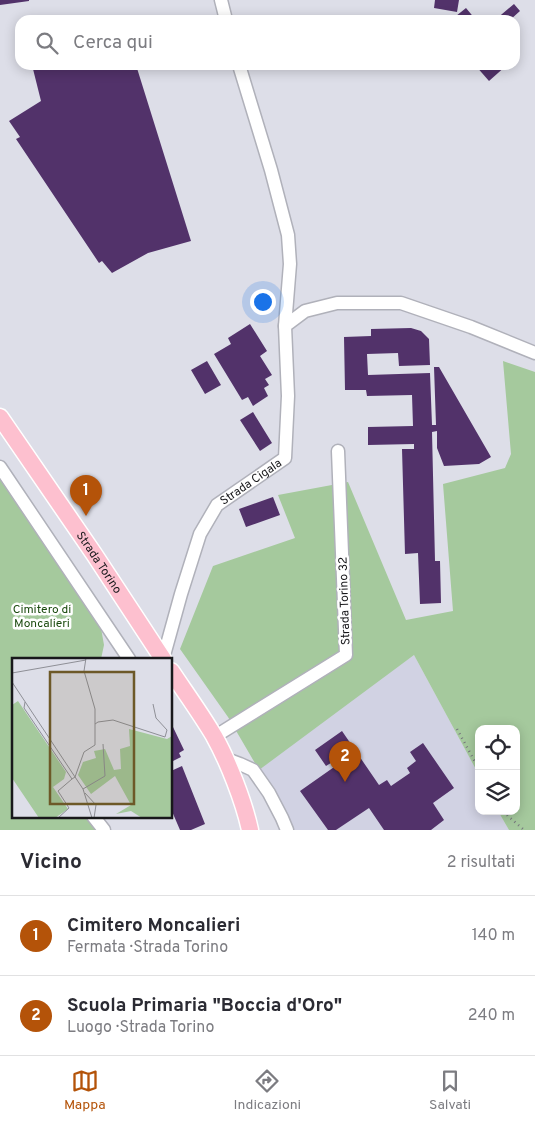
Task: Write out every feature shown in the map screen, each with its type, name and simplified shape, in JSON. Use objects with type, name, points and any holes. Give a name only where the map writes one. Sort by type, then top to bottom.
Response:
[{"type":"main road","name":"Strada Torino","points":[[0,417],[162,658]]},
{"type":"main road","points":[[172,673],[214,737],[238,794],[250,830]]},
{"type":"street","points":[[220,0],[224,15]]},
{"type":"street","name":"Strada Cigala","points":[[163,658],[200,534],[217,505],[285,458],[288,396],[285,326],[290,264],[288,234],[240,70]]},
{"type":"street","points":[[285,326],[304,311],[337,303],[401,303],[471,327],[535,353]]},
{"type":"street","name":"Strada Torino 32","points":[[214,737],[346,655],[338,451]]},
{"type":"street","points":[[0,467],[128,658]]},
{"type":"street","points":[[224,758],[253,770],[269,793],[287,830]]},
{"type":"street","points":[[95,818],[104,830]]},
{"type":"path","points":[[457,730],[475,762]]},
{"type":"path","points":[[507,815],[524,830]]},
{"type":"shaded area","points":[[414,655],[475,768],[475,815],[500,815],[509,830],[292,830],[259,770],[315,725]]},
{"type":"green space","points":[[503,361],[535,372],[535,830],[509,830],[500,815],[520,815],[520,725],[475,725],[475,768],[414,655],[259,770],[228,717],[180,649],[213,566],[295,538],[278,495],[348,482],[406,620],[453,611],[443,484],[505,468],[511,454]]},
{"type":"green space","name":"Cimitero di Moncalieri","points":[[0,478],[101,628],[104,645],[101,658],[12,658],[12,818],[88,818],[96,830],[0,830]]},
{"type":"building","points":[[0,0],[29,0],[29,1],[0,5]]},
{"type":"building","points":[[435,0],[459,0],[457,12],[434,8]]},
{"type":"building","points":[[514,4],[520,11],[516,15],[501,15]]},
{"type":"building","points":[[466,8],[472,15],[457,15]]},
{"type":"building","points":[[33,70],[138,70],[191,241],[148,253],[112,273],[102,261],[99,263],[16,139],[20,137],[9,121],[41,101]]},
{"type":"building","points":[[479,70],[501,70],[489,81]]},
{"type":"building","points":[[250,324],[267,351],[260,356],[272,375],[265,379],[269,385],[264,388],[268,396],[253,406],[248,397],[242,400],[214,354],[231,344],[228,338]]},
{"type":"building","points":[[411,328],[421,331],[429,339],[430,365],[399,366],[398,353],[367,354],[368,375],[430,373],[432,425],[436,425],[434,367],[439,367],[491,457],[479,464],[444,466],[437,448],[437,431],[432,432],[435,561],[440,561],[441,603],[420,604],[418,553],[405,554],[402,449],[414,449],[414,444],[368,445],[368,427],[413,426],[412,395],[367,396],[366,390],[345,390],[344,337],[371,336],[371,329]]},
{"type":"building","points":[[207,361],[221,385],[205,394],[191,370]]},
{"type":"building","points":[[253,412],[272,443],[260,451],[240,420]]},
{"type":"building","points":[[273,497],[280,515],[246,527],[239,509]]},
{"type":"building","points":[[172,728],[184,750],[179,753],[181,757],[172,762]]},
{"type":"building","points":[[342,731],[379,785],[387,780],[391,786],[410,773],[407,768],[416,761],[410,752],[423,743],[454,788],[433,803],[444,820],[431,830],[384,830],[369,808],[336,830],[328,830],[300,791],[337,765],[334,761],[326,766],[315,750]]},
{"type":"building","points":[[182,766],[205,824],[191,830],[180,830],[172,811],[172,771]]},
{"type":"place","name":"Cimitero Moncalieri","points":[[86,516]]},
{"type":"place","name":"Scuola Primaria \"Boccia d'Oro\"","points":[[345,782]]}]
